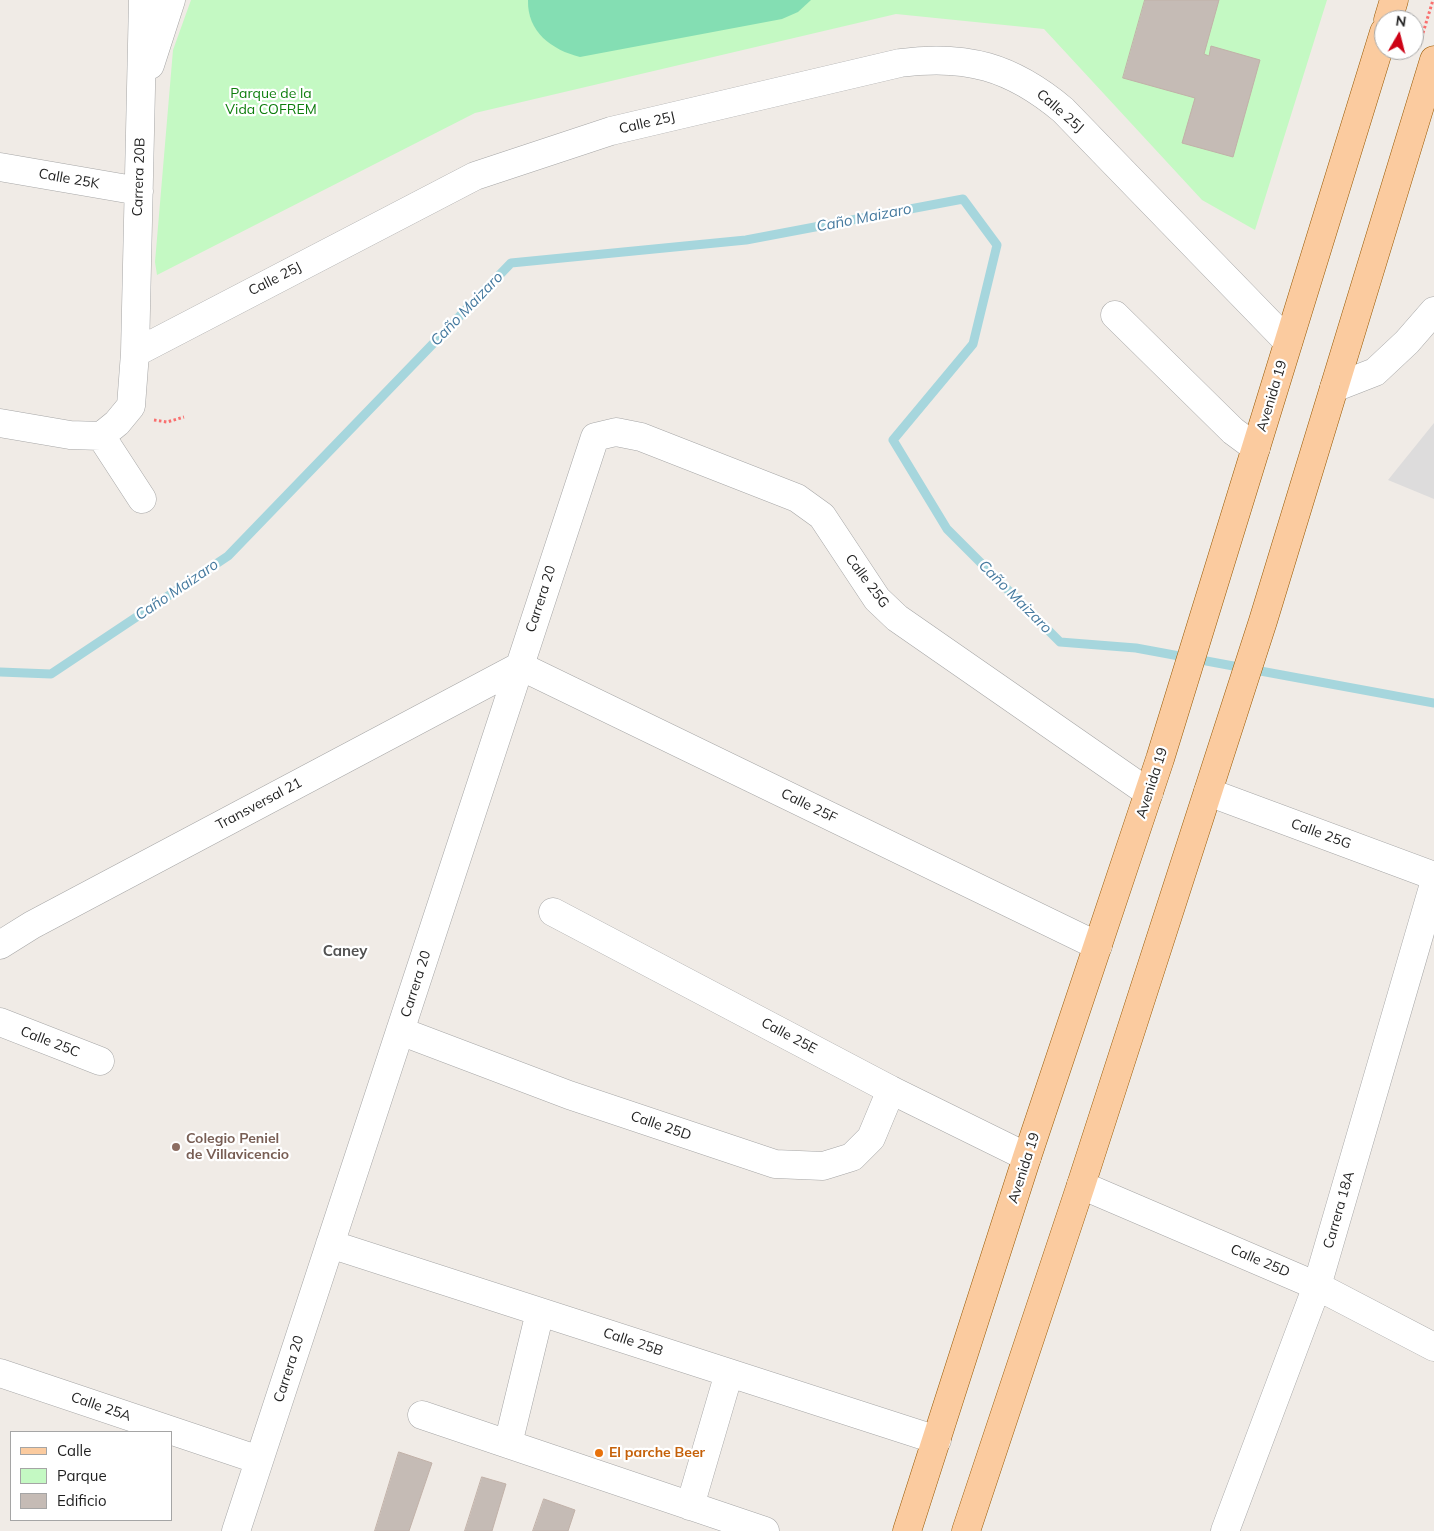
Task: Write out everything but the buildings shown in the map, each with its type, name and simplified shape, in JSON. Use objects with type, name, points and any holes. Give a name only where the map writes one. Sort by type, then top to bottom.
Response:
[{"type":"main road","name":"Avenida 19","points":[[907,1531],[1027,1157],[1149,793],[1375,60]]},
{"type":"main road","points":[[966,1531],[1081,1185],[1208,792],[1219,752],[1263,622],[1434,60]]},
{"type":"street","name":"Carrera 20B","points":[[135,353],[144,0]]},
{"type":"street","points":[[142,92],[171,0]]},
{"type":"street","name":"Calle 25J","points":[[135,353],[475,176],[611,131],[900,63],[928,59],[953,60],[1001,70],[1044,94],[1063,110],[1288,342]]},
{"type":"street","name":"Calle 25K","points":[[0,167],[139,190]]},
{"type":"street","points":[[1334,388],[1375,372],[1408,342],[1434,311]]},
{"type":"street","points":[[1115,315],[1233,431],[1256,448]]},
{"type":"street","points":[[0,423],[70,435],[101,436],[118,423],[131,406],[135,353]]},
{"type":"street","name":"Calle 25G","points":[[594,437],[616,432],[641,437],[797,498],[822,516],[877,599],[897,618],[1149,793]]},
{"type":"street","points":[[101,436],[142,499]]},
{"type":"street","name":"Carrera 20","points":[[236,1531],[594,437]]},
{"type":"street","name":"Transversal 21","points":[[0,945],[32,925],[520,666]]},
{"type":"street","name":"Calle 25F","points":[[520,666],[1098,946]]},
{"type":"street","name":"Calle 25G","points":[[1208,792],[1434,876]]},
{"type":"street","name":"Carrera 18A","points":[[1225,1531],[1317,1286],[1434,884]]},
{"type":"street","name":"Calle 25E","points":[[553,912],[891,1090],[1027,1157]]},
{"type":"street","name":"Calle 25C","points":[[0,1022],[100,1061]]},
{"type":"street","name":"Calle 25D","points":[[400,1031],[569,1095],[774,1164],[823,1166],[852,1157],[871,1138],[891,1090]]},
{"type":"street","name":"Calle 25D","points":[[1081,1185],[1317,1286],[1434,1347]]},
{"type":"street","name":"Calle 25B","points":[[330,1244],[937,1440]]},
{"type":"street","points":[[508,1444],[540,1312]]},
{"type":"street","name":"Calle 25A","points":[[0,1373],[259,1460]]},
{"type":"street","points":[[690,1506],[729,1373]]},
{"type":"street","points":[[422,1415],[765,1531]]},
{"type":"shaded area","points":[[1434,423],[1434,499],[1388,480]]},
{"type":"green space","name":"Parque de la Vida COFREM","points":[[191,0],[1327,0],[1255,230],[1202,200],[1044,29],[896,14],[475,113],[157,275],[155,262],[173,50]]},
{"type":"green space","points":[[528,0],[811,0],[798,12],[782,19],[580,57],[560,50],[543,38],[532,21]]},
{"type":"waterway","name":"Caño Maizaro","points":[[0,672],[51,674],[228,556],[511,263],[746,240],[963,199],[997,245],[973,344],[893,440],[947,529],[1060,642],[1136,648],[1434,703]]},
{"type":"place","name":"Colegio Peniel de Villavicencio","points":[[176,1147]]},
{"type":"place","name":"El parche Beer","points":[[599,1453]]},
{"type":"district","name":"Caney","points":[[345,951]]}]
